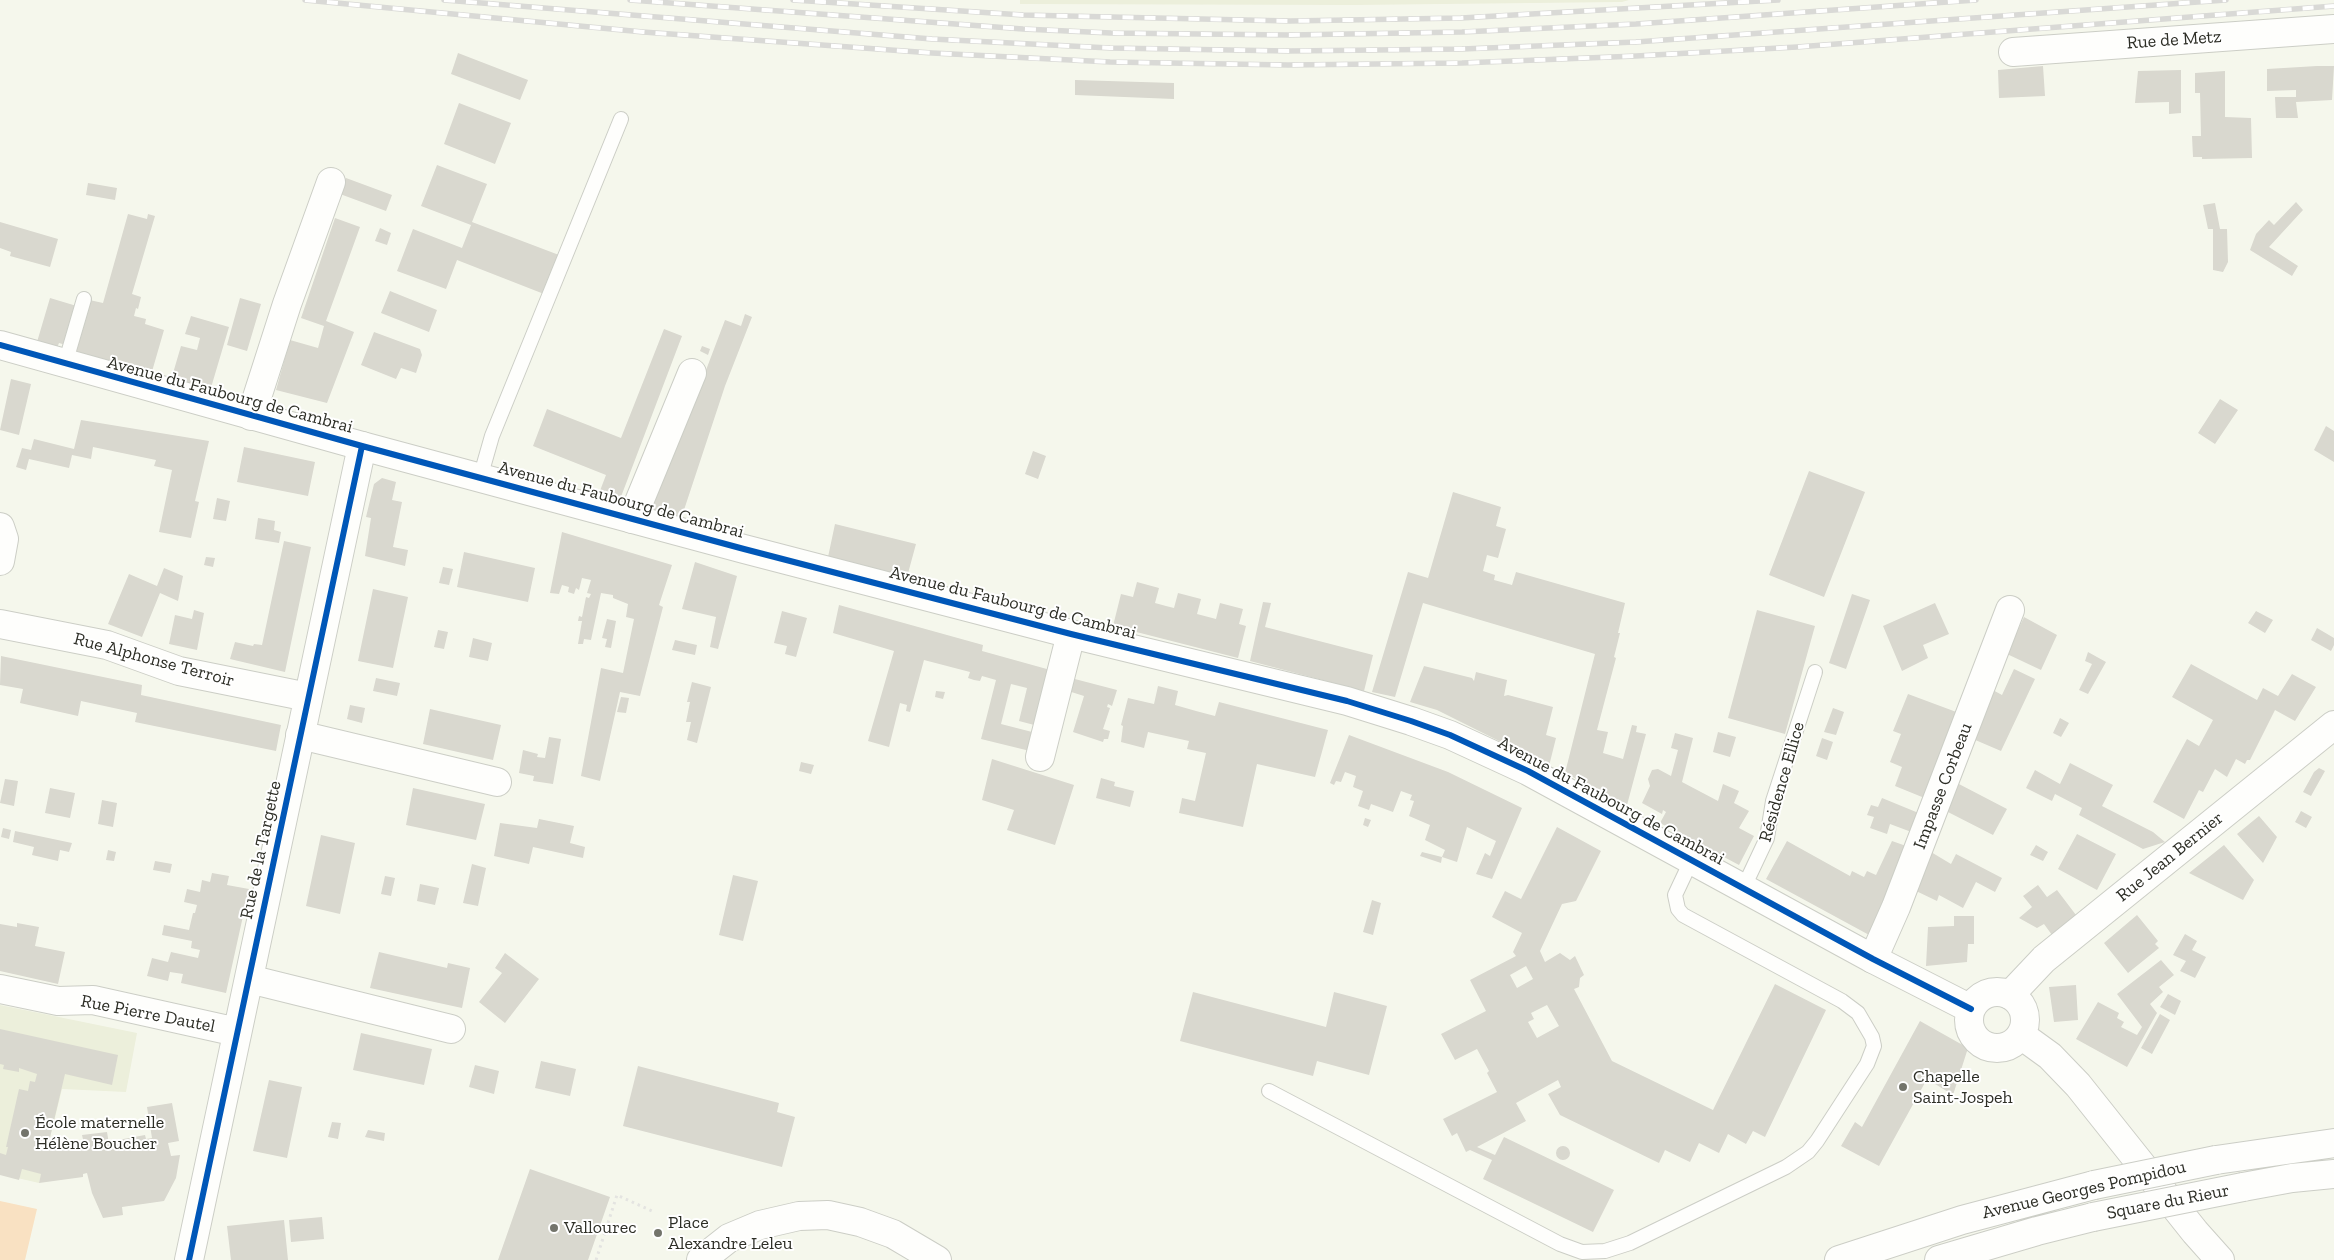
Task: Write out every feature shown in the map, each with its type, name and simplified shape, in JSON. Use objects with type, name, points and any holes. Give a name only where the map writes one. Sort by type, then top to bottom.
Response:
[{"type":"street","name":"Rue de Metz","points":[[2013,52],[2334,29]]},
{"type":"street","points":[[251,416],[331,182]]},
{"type":"street","name":"Avenue du Faubourg de Cambrai","points":[[0,346],[632,519],[1071,634],[1346,701],[1430,728],[1528,771],[1743,890],[1971,1009]]},
{"type":"street","points":[[632,519],[692,373]]},
{"type":"street","name":"Rue de la Targette","points":[[189,1260],[362,446]]},
{"type":"street","points":[[0,527],[4,539],[0,562]]},
{"type":"street","name":"Impasse Corbeau","points":[[1873,959],[1896,907],[2010,610]]},
{"type":"street","name":"Rue Alphonse Terroir","points":[[0,624],[108,645],[179,671],[308,697]]},
{"type":"street","points":[[1040,757],[1071,634]]},
{"type":"street","name":"Rue Jean Bernier","points":[[2010,995],[2044,959],[2334,725]]},
{"type":"street","points":[[300,736],[497,782]]},
{"type":"street","points":[[249,979],[451,1029]]},
{"type":"street","name":"Rue Pierre Dautel","points":[[0,990],[52,1000],[93,1000],[237,1032]]},
{"type":"street","points":[[1998,992],[2010,995],[2020,1003],[2025,1015],[2025,1023],[2021,1035],[2012,1044],[2004,1048],[1984,1045],[1977,1040],[1970,1029],[1968,1021],[1971,1009],[1978,998],[1985,994],[1998,992]]},
{"type":"street","points":[[2021,1035],[2050,1056],[2078,1085],[2195,1232],[2220,1260]]},
{"type":"street","name":"Avenue Georges Pompidou","points":[[1839,1260],[1962,1220],[2094,1185],[2216,1160],[2334,1143]]},
{"type":"street","name":"Square du Rieur","points":[[2093,1216],[2243,1187],[2334,1174]]},
{"type":"street","points":[[710,1252],[743,1231],[774,1221],[799,1216],[828,1215],[860,1222],[892,1234],[937,1260]]},
{"type":"street","name":"Avenue Georges Pompidou","points":[[1939,1260],[2093,1216]]},
{"type":"lane","points":[[480,478],[492,436],[621,119]]},
{"type":"lane","points":[[65,364],[84,299]]},
{"type":"lane","name":"Résidence Ellice","points":[[1743,890],[1767,838],[1773,801],[1814,672]]},
{"type":"lane","points":[[1268,1090],[1560,1244],[1582,1252],[1606,1251],[1624,1246],[1786,1167],[1808,1152],[1818,1140],[1868,1064],[1874,1046],[1872,1037],[1858,1013],[1842,1001],[1683,915],[1678,909],[1675,895],[1691,861]]},
{"type":"path","points":[[596,1260],[617,1196],[654,1212]]},
{"type":"shaded area","points":[[1020,0],[1629,0],[1622,2],[1353,5],[1020,4]]},
{"type":"shaded area","name":"École maternelle Hélène Boucher","points":[[0,1005],[137,1033],[126,1092],[62,1089],[39,1183],[0,1174]]},
{"type":"shaded area","points":[[0,1201],[37,1209],[25,1260],[0,1260]]},
{"type":"building","points":[[458,53],[528,80],[520,100],[451,74]]},
{"type":"building","points":[[2043,66],[2045,96],[1999,98],[1998,70]]},
{"type":"building","points":[[2334,66],[2332,100],[2296,102],[2298,118],[2276,118],[2275,97],[2296,97],[2296,90],[2267,91],[2267,69]]},
{"type":"building","points":[[2181,70],[2181,113],[2169,114],[2169,102],[2135,103],[2138,71]]},
{"type":"building","points":[[2225,71],[2225,117],[2251,118],[2252,158],[2202,159],[2202,157],[2193,157],[2192,136],[2201,136],[2200,93],[2195,93],[2195,73]]},
{"type":"building","points":[[1075,80],[1174,83],[1174,99],[1075,95]]},
{"type":"building","points":[[459,103],[511,123],[495,164],[444,144]]},
{"type":"building","points":[[437,165],[487,184],[472,222],[559,255],[544,294],[457,260],[446,289],[397,271],[413,229],[462,248],[471,225],[421,206]]},
{"type":"building","points":[[346,178],[392,195],[386,211],[340,194]]},
{"type":"building","points":[[88,183],[117,188],[115,200],[86,195]]},
{"type":"building","points":[[2296,202],[2303,210],[2269,247],[2298,266],[2292,276],[2250,250],[2256,234],[2269,220],[2274,225]]},
{"type":"building","points":[[2215,203],[2220,229],[2227,229],[2228,262],[2223,272],[2213,270],[2213,229],[2208,229],[2203,205]]},
{"type":"building","points":[[128,214],[147,219],[148,214],[155,216],[132,294],[141,297],[134,316],[146,319],[145,324],[164,330],[151,375],[70,352],[85,299],[103,303]]},
{"type":"building","points":[[335,218],[360,227],[326,321],[354,332],[327,403],[276,390],[290,340],[318,348],[324,326],[301,318]]},
{"type":"building","points":[[0,222],[58,239],[50,267],[10,256],[11,252],[0,248]]},
{"type":"building","points":[[380,228],[391,233],[387,245],[375,241]]},
{"type":"building","points":[[390,291],[437,310],[429,332],[381,313]]},
{"type":"building","points":[[50,298],[80,307],[69,346],[59,343],[57,348],[37,342]]},
{"type":"building","points":[[240,298],[261,304],[247,351],[227,345]]},
{"type":"building","points":[[745,314],[752,317],[725,386],[681,519],[644,509],[674,440],[679,442],[700,377],[703,378],[725,320],[741,326]]},
{"type":"building","points":[[191,316],[229,327],[210,391],[171,380],[181,346],[197,350],[200,338],[185,334]]},
{"type":"building","points":[[664,329],[682,336],[619,502],[598,496],[606,475],[533,446],[547,409],[621,438]]},
{"type":"building","points":[[374,332],[420,349],[422,355],[416,373],[401,368],[396,379],[361,365]]},
{"type":"building","points":[[702,346],[710,349],[708,355],[700,351]]},
{"type":"building","points":[[11,379],[31,384],[19,435],[0,430]]},
{"type":"building","points":[[2220,399],[2238,410],[2215,444],[2198,433]]},
{"type":"building","points":[[81,420],[209,441],[195,501],[199,502],[191,538],[159,532],[172,470],[154,466],[156,460],[93,447],[91,459],[72,455],[69,468],[29,459],[26,470],[16,467],[22,448],[31,450],[34,439],[74,449]]},
{"type":"building","points":[[2326,426],[2334,431],[2334,462],[2314,450]]},
{"type":"building","points":[[244,447],[315,462],[308,496],[237,482]]},
{"type":"building","points":[[1033,451],[1046,456],[1038,479],[1025,474]]},
{"type":"building","points":[[1809,471],[1865,492],[1824,597],[1769,575]]},
{"type":"building","points":[[382,478],[396,482],[392,500],[402,502],[393,547],[408,550],[405,566],[365,556],[371,518],[366,517],[374,484]]},
{"type":"building","points":[[1453,492],[1501,507],[1496,526],[1506,529],[1498,558],[1487,555],[1483,571],[1495,575],[1494,580],[1512,585],[1516,572],[1625,603],[1614,657],[1616,658],[1597,730],[1608,732],[1603,753],[1623,759],[1632,725],[1637,726],[1636,732],[1646,734],[1627,805],[1565,773],[1595,654],[1423,603],[1395,697],[1372,692],[1408,572],[1428,578]]},
{"type":"building","points":[[217,498],[230,501],[226,521],[213,519]]},
{"type":"building","points":[[258,518],[275,521],[274,530],[281,532],[279,543],[255,539]]},
{"type":"building","points":[[835,524],[916,544],[907,577],[828,557]]},
{"type":"building","points":[[562,532],[672,565],[659,605],[663,607],[640,696],[620,692],[600,781],[581,776],[601,668],[623,673],[634,619],[626,617],[628,604],[613,598],[613,595],[601,593],[591,640],[584,639],[583,644],[578,644],[582,621],[578,621],[579,616],[582,617],[586,597],[589,598],[591,594],[587,593],[591,580],[582,578],[579,590],[576,588],[574,594],[568,592],[569,587],[562,585],[559,594],[550,593]]},
{"type":"building","points":[[284,541],[311,547],[285,672],[230,659],[235,642],[253,646],[254,644],[262,645]]},
{"type":"building","points":[[464,552],[535,568],[528,602],[457,587]]},
{"type":"building","points":[[206,557],[215,558],[213,567],[204,565]]},
{"type":"building","points":[[695,562],[737,576],[718,649],[710,647],[716,617],[682,609]]},
{"type":"building","points":[[443,567],[453,569],[449,585],[439,583]]},
{"type":"building","points":[[164,568],[183,576],[178,601],[160,593],[142,637],[108,624],[129,574],[157,586]]},
{"type":"building","points":[[1137,582],[1159,588],[1155,603],[1166,606],[1174,608],[1178,593],[1201,599],[1197,614],[1216,619],[1220,603],[1243,609],[1239,624],[1246,626],[1238,658],[1113,626],[1121,594],[1133,597]]},
{"type":"building","points":[[373,589],[408,597],[393,668],[358,661]]},
{"type":"building","points":[[1852,594],[1870,600],[1846,669],[1829,663]]},
{"type":"building","points":[[1263,602],[1271,603],[1265,627],[1373,655],[1364,691],[1250,661]]},
{"type":"building","points":[[1935,603],[1949,634],[1923,645],[1928,658],[1902,671],[1883,626]]},
{"type":"building","points":[[839,605],[983,645],[982,651],[1054,671],[1038,726],[1019,721],[1027,688],[1011,684],[1001,724],[1036,733],[1030,751],[981,739],[996,680],[982,676],[980,681],[974,680],[968,678],[970,672],[924,660],[910,712],[906,711],[907,705],[900,703],[889,747],[868,741],[894,651],[833,633]]},
{"type":"building","points":[[194,610],[204,613],[197,650],[169,644],[175,615],[192,619]]},
{"type":"building","points":[[1757,610],[1815,626],[1785,734],[1728,718]]},
{"type":"building","points":[[782,611],[807,618],[796,657],[785,654],[787,646],[774,643]]},
{"type":"building","points":[[2256,611],[2273,620],[2265,633],[2248,623]]},
{"type":"building","points":[[2024,617],[2057,635],[2041,670],[2007,654]]},
{"type":"building","points":[[607,619],[616,621],[611,648],[605,647],[607,639],[602,638]]},
{"type":"building","points":[[2317,628],[2334,638],[2334,645],[2331,651],[2311,640]]},
{"type":"building","points":[[438,630],[448,632],[444,649],[434,647]]},
{"type":"building","points":[[473,638],[492,643],[488,661],[469,657]]},
{"type":"building","points":[[675,640],[697,645],[695,655],[672,650]]},
{"type":"building","points":[[2088,652],[2106,662],[2088,694],[2079,690],[2092,664],[2085,661]]},
{"type":"building","points":[[1,656],[142,685],[141,695],[281,725],[276,751],[135,722],[137,713],[81,701],[78,716],[20,703],[23,689],[0,685]]},
{"type":"building","points":[[2191,664],[2257,700],[2263,688],[2278,696],[2292,674],[2316,687],[2295,721],[2275,710],[2250,760],[2247,760],[2245,764],[2236,759],[2227,777],[2215,769],[2203,792],[2199,790],[2184,819],[2153,802],[2187,739],[2199,746],[2213,720],[2172,697]]},
{"type":"building","points":[[1424,666],[1472,678],[1474,681],[1476,672],[1507,680],[1504,696],[1508,695],[1553,707],[1546,735],[1556,738],[1549,766],[1437,710],[1410,702]]},
{"type":"building","points":[[2014,669],[2035,679],[2001,751],[1973,739],[1991,689],[2002,695]]},
{"type":"building","points":[[376,678],[400,683],[397,696],[373,691]]},
{"type":"building","points":[[1071,678],[1117,690],[1112,706],[1108,704],[1107,707],[1110,708],[1103,729],[1110,731],[1108,739],[1104,739],[1103,742],[1073,732],[1084,696],[1065,690]]},
{"type":"building","points":[[692,682],[711,687],[697,743],[687,740],[691,722],[686,722],[690,702],[687,702]]},
{"type":"building","points":[[1158,686],[1178,691],[1175,705],[1215,716],[1219,702],[1328,730],[1315,777],[1257,764],[1243,827],[1179,813],[1182,798],[1195,801],[1206,753],[1187,749],[1189,741],[1148,732],[1144,748],[1121,742],[1123,726],[1121,725],[1128,698],[1154,704]]},
{"type":"building","points":[[936,691],[945,692],[943,699],[935,697]]},
{"type":"building","points":[[1908,694],[1959,713],[1927,799],[1895,786],[1902,767],[1890,762],[1901,734],[1893,731]]},
{"type":"building","points":[[621,697],[629,698],[626,713],[617,712]]},
{"type":"building","points":[[350,705],[365,708],[362,723],[347,719]]},
{"type":"building","points":[[1833,708],[1844,712],[1836,735],[1824,732]]},
{"type":"building","points":[[430,709],[501,725],[493,760],[423,744]]},
{"type":"building","points":[[2060,718],[2069,723],[2061,737],[2053,733]]},
{"type":"building","points":[[1718,732],[1736,737],[1730,757],[1713,752]]},
{"type":"building","points":[[1675,733],[1693,738],[1682,782],[1718,801],[1723,784],[1739,791],[1734,803],[1749,811],[1739,828],[1754,836],[1739,865],[1660,823],[1666,812],[1663,810],[1662,814],[1642,803],[1650,786],[1648,779],[1652,770],[1658,769],[1671,776],[1678,750],[1671,748]]},
{"type":"building","points":[[1349,735],[1448,772],[1522,808],[1492,879],[1476,874],[1485,853],[1490,856],[1496,841],[1467,827],[1457,862],[1442,857],[1445,850],[1425,840],[1430,825],[1409,816],[1414,801],[1410,800],[1412,795],[1401,791],[1393,812],[1371,804],[1369,810],[1358,806],[1363,791],[1353,787],[1356,776],[1345,772],[1341,782],[1336,781],[1334,785],[1330,783]]},
{"type":"building","points":[[549,737],[561,739],[553,784],[533,781],[534,776],[519,773],[523,750],[538,754],[537,757],[545,758]]},
{"type":"building","points":[[1822,738],[1833,742],[1827,760],[1816,756]]},
{"type":"building","points":[[992,759],[1074,785],[1055,845],[1007,830],[1014,810],[982,800]]},
{"type":"building","points":[[801,762],[814,765],[811,774],[799,771]]},
{"type":"building","points":[[2070,763],[2113,785],[2102,806],[2153,832],[2165,842],[2143,849],[2079,815],[2082,808],[2055,794],[2052,801],[2026,788],[2035,770],[2060,784]]},
{"type":"building","points":[[2319,768],[2325,771],[2311,796],[2303,792],[2314,772]]},
{"type":"building","points":[[1101,778],[1115,782],[1114,786],[1134,791],[1130,807],[1096,798]]},
{"type":"building","points":[[5,779],[18,781],[14,806],[0,803]]},
{"type":"building","points":[[1957,783],[2007,809],[1993,835],[1946,811]]},
{"type":"building","points":[[50,788],[75,793],[70,818],[45,813]]},
{"type":"building","points":[[413,788],[485,804],[476,840],[406,825]]},
{"type":"building","points":[[1882,798],[1921,814],[1914,833],[1890,824],[1887,834],[1870,828],[1874,817],[1867,815],[1871,805],[1878,807]]},
{"type":"building","points":[[102,800],[117,803],[113,827],[98,824]]},
{"type":"building","points":[[2301,811],[2312,817],[2306,828],[2295,822]]},
{"type":"building","points":[[2259,816],[2277,837],[2263,863],[2237,834]]},
{"type":"building","points":[[1365,818],[1371,820],[1368,827],[1363,825]]},
{"type":"building","points":[[539,819],[574,826],[570,843],[585,847],[583,858],[533,847],[529,864],[494,856],[500,823],[537,828]]},
{"type":"building","points":[[1557,827],[1601,851],[1576,901],[1562,904],[1540,951],[1545,962],[1560,953],[1570,960],[1575,956],[1584,975],[1580,978],[1579,987],[1574,989],[1612,1061],[1713,1110],[1775,984],[1826,1010],[1765,1137],[1753,1131],[1746,1144],[1728,1134],[1719,1153],[1699,1143],[1690,1162],[1665,1150],[1659,1163],[1560,1115],[1548,1094],[1561,1087],[1558,1080],[1516,1103],[1526,1121],[1477,1147],[1495,1155],[1504,1137],[1614,1190],[1593,1232],[1483,1179],[1492,1160],[1470,1150],[1466,1152],[1457,1133],[1452,1136],[1443,1119],[1497,1092],[1487,1073],[1489,1071],[1477,1049],[1455,1060],[1441,1034],[1486,1011],[1470,980],[1516,956],[1513,952],[1522,933],[1492,917],[1505,891],[1521,899]],"holes":[[[1526,966],[1533,979],[1517,988],[1510,975]],[[1547,1005],[1559,1026],[1537,1038],[1528,1022],[1534,1019],[1531,1013]]]},
{"type":"building","points":[[3,828],[11,830],[9,839],[1,837]]},
{"type":"building","points":[[15,831],[72,843],[69,852],[60,850],[58,861],[32,855],[34,847],[13,842]]},
{"type":"building","points":[[2077,834],[2116,854],[2097,890],[2058,869]]},
{"type":"building","points":[[321,835],[355,843],[340,914],[306,906]]},
{"type":"building","points":[[1787,841],[1850,876],[1852,871],[1864,877],[1867,871],[1876,875],[1892,841],[1909,847],[1871,936],[1766,879]]},
{"type":"building","points":[[2036,845],[2048,852],[2043,861],[2030,855]]},
{"type":"building","points":[[2224,845],[2254,880],[2243,900],[2189,873]]},
{"type":"building","points":[[108,850],[116,852],[114,861],[106,860]]},
{"type":"building","points":[[1422,852],[1442,857],[1441,863],[1420,856]]},
{"type":"building","points":[[1931,852],[1951,864],[1956,854],[2002,878],[1995,892],[1976,882],[1963,908],[1939,895],[1937,901],[1914,890]]},
{"type":"building","points":[[155,861],[172,864],[170,873],[153,870]]},
{"type":"building","points":[[472,864],[486,868],[478,906],[463,903]]},
{"type":"building","points":[[212,873],[229,876],[227,885],[249,889],[226,993],[181,983],[183,974],[170,972],[168,981],[147,976],[152,958],[168,962],[171,952],[198,958],[200,950],[191,948],[192,941],[162,935],[164,925],[189,930],[197,905],[184,902],[187,889],[200,892],[202,880],[210,882]]},
{"type":"building","points":[[733,875],[758,881],[743,941],[719,935]]},
{"type":"building","points":[[385,876],[395,878],[391,896],[381,894]]},
{"type":"building","points":[[420,884],[439,888],[435,905],[417,901]]},
{"type":"building","points":[[2038,885],[2047,897],[2057,890],[2076,915],[2052,935],[2044,924],[2037,928],[2019,918],[2032,907],[2023,896]]},
{"type":"building","points":[[1372,900],[1381,903],[1373,935],[1363,932]]},
{"type":"building","points":[[2137,915],[2158,941],[2155,944],[2159,948],[2128,973],[2104,943]]},
{"type":"building","points":[[1954,916],[1974,916],[1974,944],[1968,944],[1967,962],[1926,966],[1928,927],[1954,926]]},
{"type":"building","points":[[17,923],[39,927],[35,946],[65,952],[58,984],[0,971],[0,924],[17,927]]},
{"type":"building","points":[[2185,934],[2197,941],[2192,950],[2206,957],[2195,978],[2180,971],[2186,961],[2173,955]]},
{"type":"building","points":[[379,952],[447,968],[448,963],[470,968],[462,1008],[370,988]]},
{"type":"building","points":[[505,953],[539,979],[505,1023],[479,1002],[502,973],[495,968]]},
{"type":"building","points":[[2161,960],[2174,975],[2159,987],[2163,992],[2150,1004],[2157,1013],[2127,1067],[2076,1039],[2098,1002],[2119,1013],[2117,1018],[2124,1022],[2121,1027],[2137,1035],[2142,1027],[2117,994]]},
{"type":"building","points":[[2076,985],[2078,1020],[2054,1022],[2049,987]]},
{"type":"building","points":[[1193,992],[1326,1027],[1334,992],[1387,1006],[1369,1075],[1317,1061],[1313,1076],[1180,1041]]},
{"type":"building","points":[[2168,994],[2181,1001],[2175,1015],[2160,1007]]},
{"type":"building","points":[[2160,1014],[2170,1020],[2152,1054],[2141,1048]]},
{"type":"building","name":"Chapelle Saint-Jospeh","points":[[1920,1021],[1968,1048],[1953,1095],[1927,1079],[1879,1166],[1841,1146],[1855,1122],[1862,1127]]},
{"type":"building","points":[[0,1029],[118,1055],[112,1085],[65,1074],[47,1150],[78,1146],[79,1149],[85,1148],[82,1135],[107,1132],[109,1144],[118,1142],[118,1140],[145,1135],[146,1139],[152,1138],[147,1107],[172,1103],[179,1141],[168,1143],[171,1156],[180,1155],[176,1178],[164,1201],[122,1207],[123,1215],[103,1218],[92,1193],[87,1173],[83,1174],[83,1177],[39,1183],[41,1174],[22,1169],[19,1180],[0,1175],[0,1153],[6,1155],[8,1147],[6,1147],[19,1089],[28,1091],[30,1081],[35,1082],[37,1074],[19,1068],[19,1072],[3,1069],[4,1065],[0,1064]]},
{"type":"building","points":[[361,1033],[432,1049],[424,1085],[353,1070]]},
{"type":"building","points":[[541,1061],[576,1069],[570,1096],[535,1088]]},
{"type":"building","points":[[475,1065],[499,1071],[494,1094],[469,1087]]},
{"type":"building","points":[[638,1066],[779,1103],[777,1112],[795,1117],[782,1167],[623,1126]]},
{"type":"building","points":[[269,1080],[302,1087],[287,1158],[253,1151]]},
{"type":"building","points":[[332,1122],[341,1123],[338,1139],[328,1137]]},
{"type":"building","points":[[368,1130],[385,1133],[384,1141],[365,1137]]},
{"type":"building","points":[[1563,1146],[1568,1148],[1570,1153],[1568,1158],[1563,1160],[1558,1158],[1556,1153],[1558,1148]]},
{"type":"building","name":"Vallourec","points":[[530,1169],[610,1197],[588,1260],[498,1260]]},
{"type":"building","points":[[322,1217],[324,1239],[291,1242],[289,1220]]},
{"type":"building","points":[[284,1220],[288,1260],[231,1260],[227,1226]]},
{"type":"railway","points":[[305,0],[643,32],[932,53],[1110,62],[1288,65],[1462,63],[1797,47],[2334,6]]},
{"type":"railway","points":[[444,0],[932,39],[1110,48],[1289,51],[1462,49],[1636,42],[2226,0]]},
{"type":"railway","points":[[630,0],[1023,29],[1111,33],[1290,35],[1462,32],[1636,24],[1976,0]]},
{"type":"railway","points":[[793,0],[1023,15],[1290,21],[1461,18],[1778,0]]},
{"type":"cycle path","points":[[0,345],[362,446],[744,549],[1071,634],[1347,701],[1411,721],[1450,735],[1528,771],[1873,959],[1971,1009]]},
{"type":"cycle path","points":[[189,1260],[362,446]]},
{"type":"place","name":"Chapelle Saint-Jospeh","points":[[1903,1087]]},
{"type":"place","name":"École maternelle Hélène Boucher","points":[[25,1133]]},
{"type":"place","name":"Vallourec","points":[[554,1228]]},
{"type":"place","name":"Place Alexandre Leleu","points":[[658,1233]]}]
